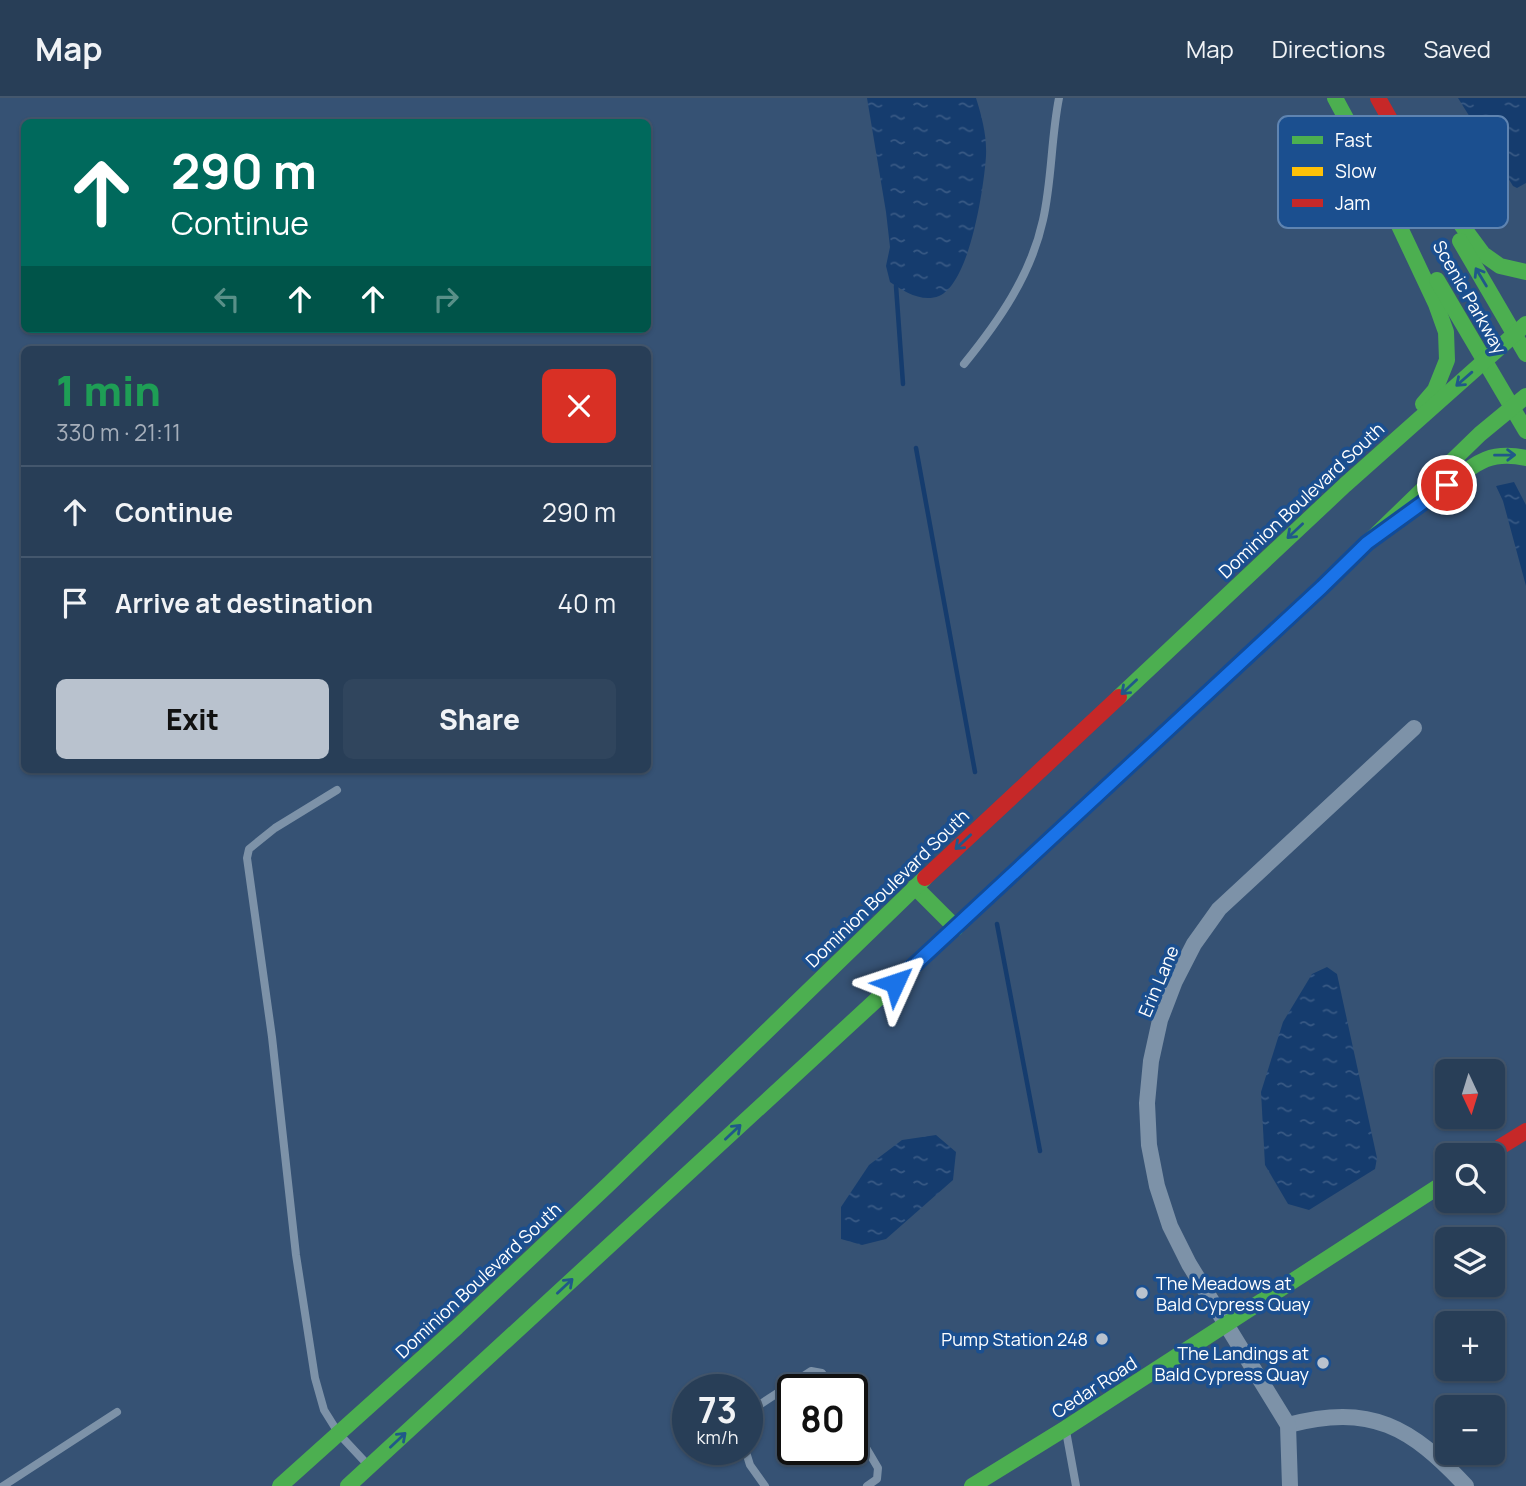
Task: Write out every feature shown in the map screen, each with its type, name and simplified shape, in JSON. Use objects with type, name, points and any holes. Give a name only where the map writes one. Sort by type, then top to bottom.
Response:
[{"type":"main road","name":"Scenic Parkway","points":[[1335,98],[1345,116]]},
{"type":"main road","name":"Scenic Parkway","points":[[1378,98],[1388,116]]},
{"type":"main road","points":[[1372,460],[1435,390],[1447,360],[1446,332],[1436,304],[1400,228]]},
{"type":"main road","name":"Scenic Parkway","points":[[1407,228],[1526,431]]},
{"type":"main road","name":"Scenic Parkway","points":[[1456,228],[1521,329],[1526,354]]},
{"type":"main road","points":[[1464,228],[1483,254],[1500,266],[1526,272]]},
{"type":"main road","name":"Dominion Boulevard South","points":[[280,1486],[601,1192],[915,887],[1372,460],[1521,329]]},
{"type":"main road","points":[[348,1486],[956,928],[1512,406],[1526,396]]},
{"type":"main road","points":[[1367,543],[1486,457],[1509,453],[1526,458]]},
{"type":"main road","points":[[915,887],[956,928]]},
{"type":"main road","points":[[1505,1144],[1526,1131]]},
{"type":"main road","name":"Cedar Road","points":[[972,1486],[1435,1189]]},
{"type":"street","name":"Erin Lane","points":[[1289,1425],[1189,1264],[1170,1226],[1157,1186],[1149,1145],[1147,1103],[1151,1061],[1160,1020],[1175,981],[1194,944],[1219,909],[1414,728]]},
{"type":"street","points":[[1290,1486],[1289,1425],[1314,1418],[1342,1416],[1369,1419],[1419,1440],[1466,1486]]},
{"type":"lane","points":[[964,364],[1016,293],[1030,260],[1043,221],[1059,98]]},
{"type":"lane","points":[[337,790],[275,828],[249,849],[247,858],[272,1037],[296,1255],[315,1378],[324,1409],[339,1434],[369,1466]]},
{"type":"lane","points":[[806,1374],[811,1371],[823,1374]]},
{"type":"lane","points":[[3,1486],[117,1412]]},
{"type":"lane","points":[[1066,1428],[1076,1486]]},
{"type":"lane","points":[[867,1486],[877,1479],[878,1468],[868,1451]]},
{"type":"lane","points":[[750,1465],[765,1486]]},
{"type":"water","points":[[867,98],[976,98],[984,127],[986,149],[978,210],[967,254],[959,273],[950,288],[939,296],[919,297],[890,282],[886,266],[890,247],[886,212]]},
{"type":"water","points":[[1458,98],[1526,98],[1526,183],[1517,188],[1508,178],[1508,116],[1469,116]]},
{"type":"water","points":[[1514,482],[1526,505],[1526,586],[1503,501],[1496,486]]},
{"type":"water","points":[[1327,967],[1337,974],[1377,1158],[1375,1169],[1309,1210],[1288,1204],[1265,1165],[1261,1092],[1283,1022],[1312,974]]},
{"type":"water","points":[[936,1135],[956,1152],[953,1180],[886,1239],[862,1245],[841,1239],[841,1207],[869,1165],[902,1140]]},
{"type":"waterway","points":[[896,286],[903,384]]},
{"type":"waterway","points":[[916,448],[975,772]]},
{"type":"waterway","points":[[997,924],[1040,1151]]},
{"type":"traffic: fast","points":[[1335,98],[1345,116]]},
{"type":"traffic: fast","points":[[1400,228],[1436,304],[1446,332],[1447,360],[1435,390],[1423,404]]},
{"type":"traffic: fast","points":[[1464,228],[1483,254],[1500,266],[1526,272]]},
{"type":"traffic: fast","points":[[1460,241],[1526,354]]},
{"type":"traffic: fast","points":[[1437,280],[1526,431]]},
{"type":"traffic: fast","points":[[1119,697],[1345,485],[1526,324]]},
{"type":"traffic: fast","points":[[1203,698],[1480,434],[1526,396]]},
{"type":"traffic: fast","points":[[1449,484],[1484,460],[1503,456],[1526,458]]},
{"type":"traffic: fast","points":[[280,1486],[457,1327],[610,1183],[925,878]]},
{"type":"traffic: fast","points":[[915,887],[956,928]]},
{"type":"traffic: fast","points":[[348,1486],[886,991]]},
{"type":"traffic: fast","points":[[972,1486],[1435,1189]]},
{"type":"traffic: slow","points":[[886,991],[1203,698]]},
{"type":"traffic: jam","points":[[1378,98],[1388,116]]},
{"type":"traffic: jam","points":[[925,878],[1119,697]]},
{"type":"traffic: jam","points":[[1505,1144],[1526,1131]]},
{"type":"place","name":"The Meadows at Bald Cypress Quay","points":[[1142,1293]]},
{"type":"place","name":"Pump Station 248","points":[[1102,1339]]},
{"type":"place","name":"The Landings at Bald Cypress Quay","points":[[1323,1363]]},
{"type":"route","points":[[895,983],[1367,543],[1447,485]]}]
